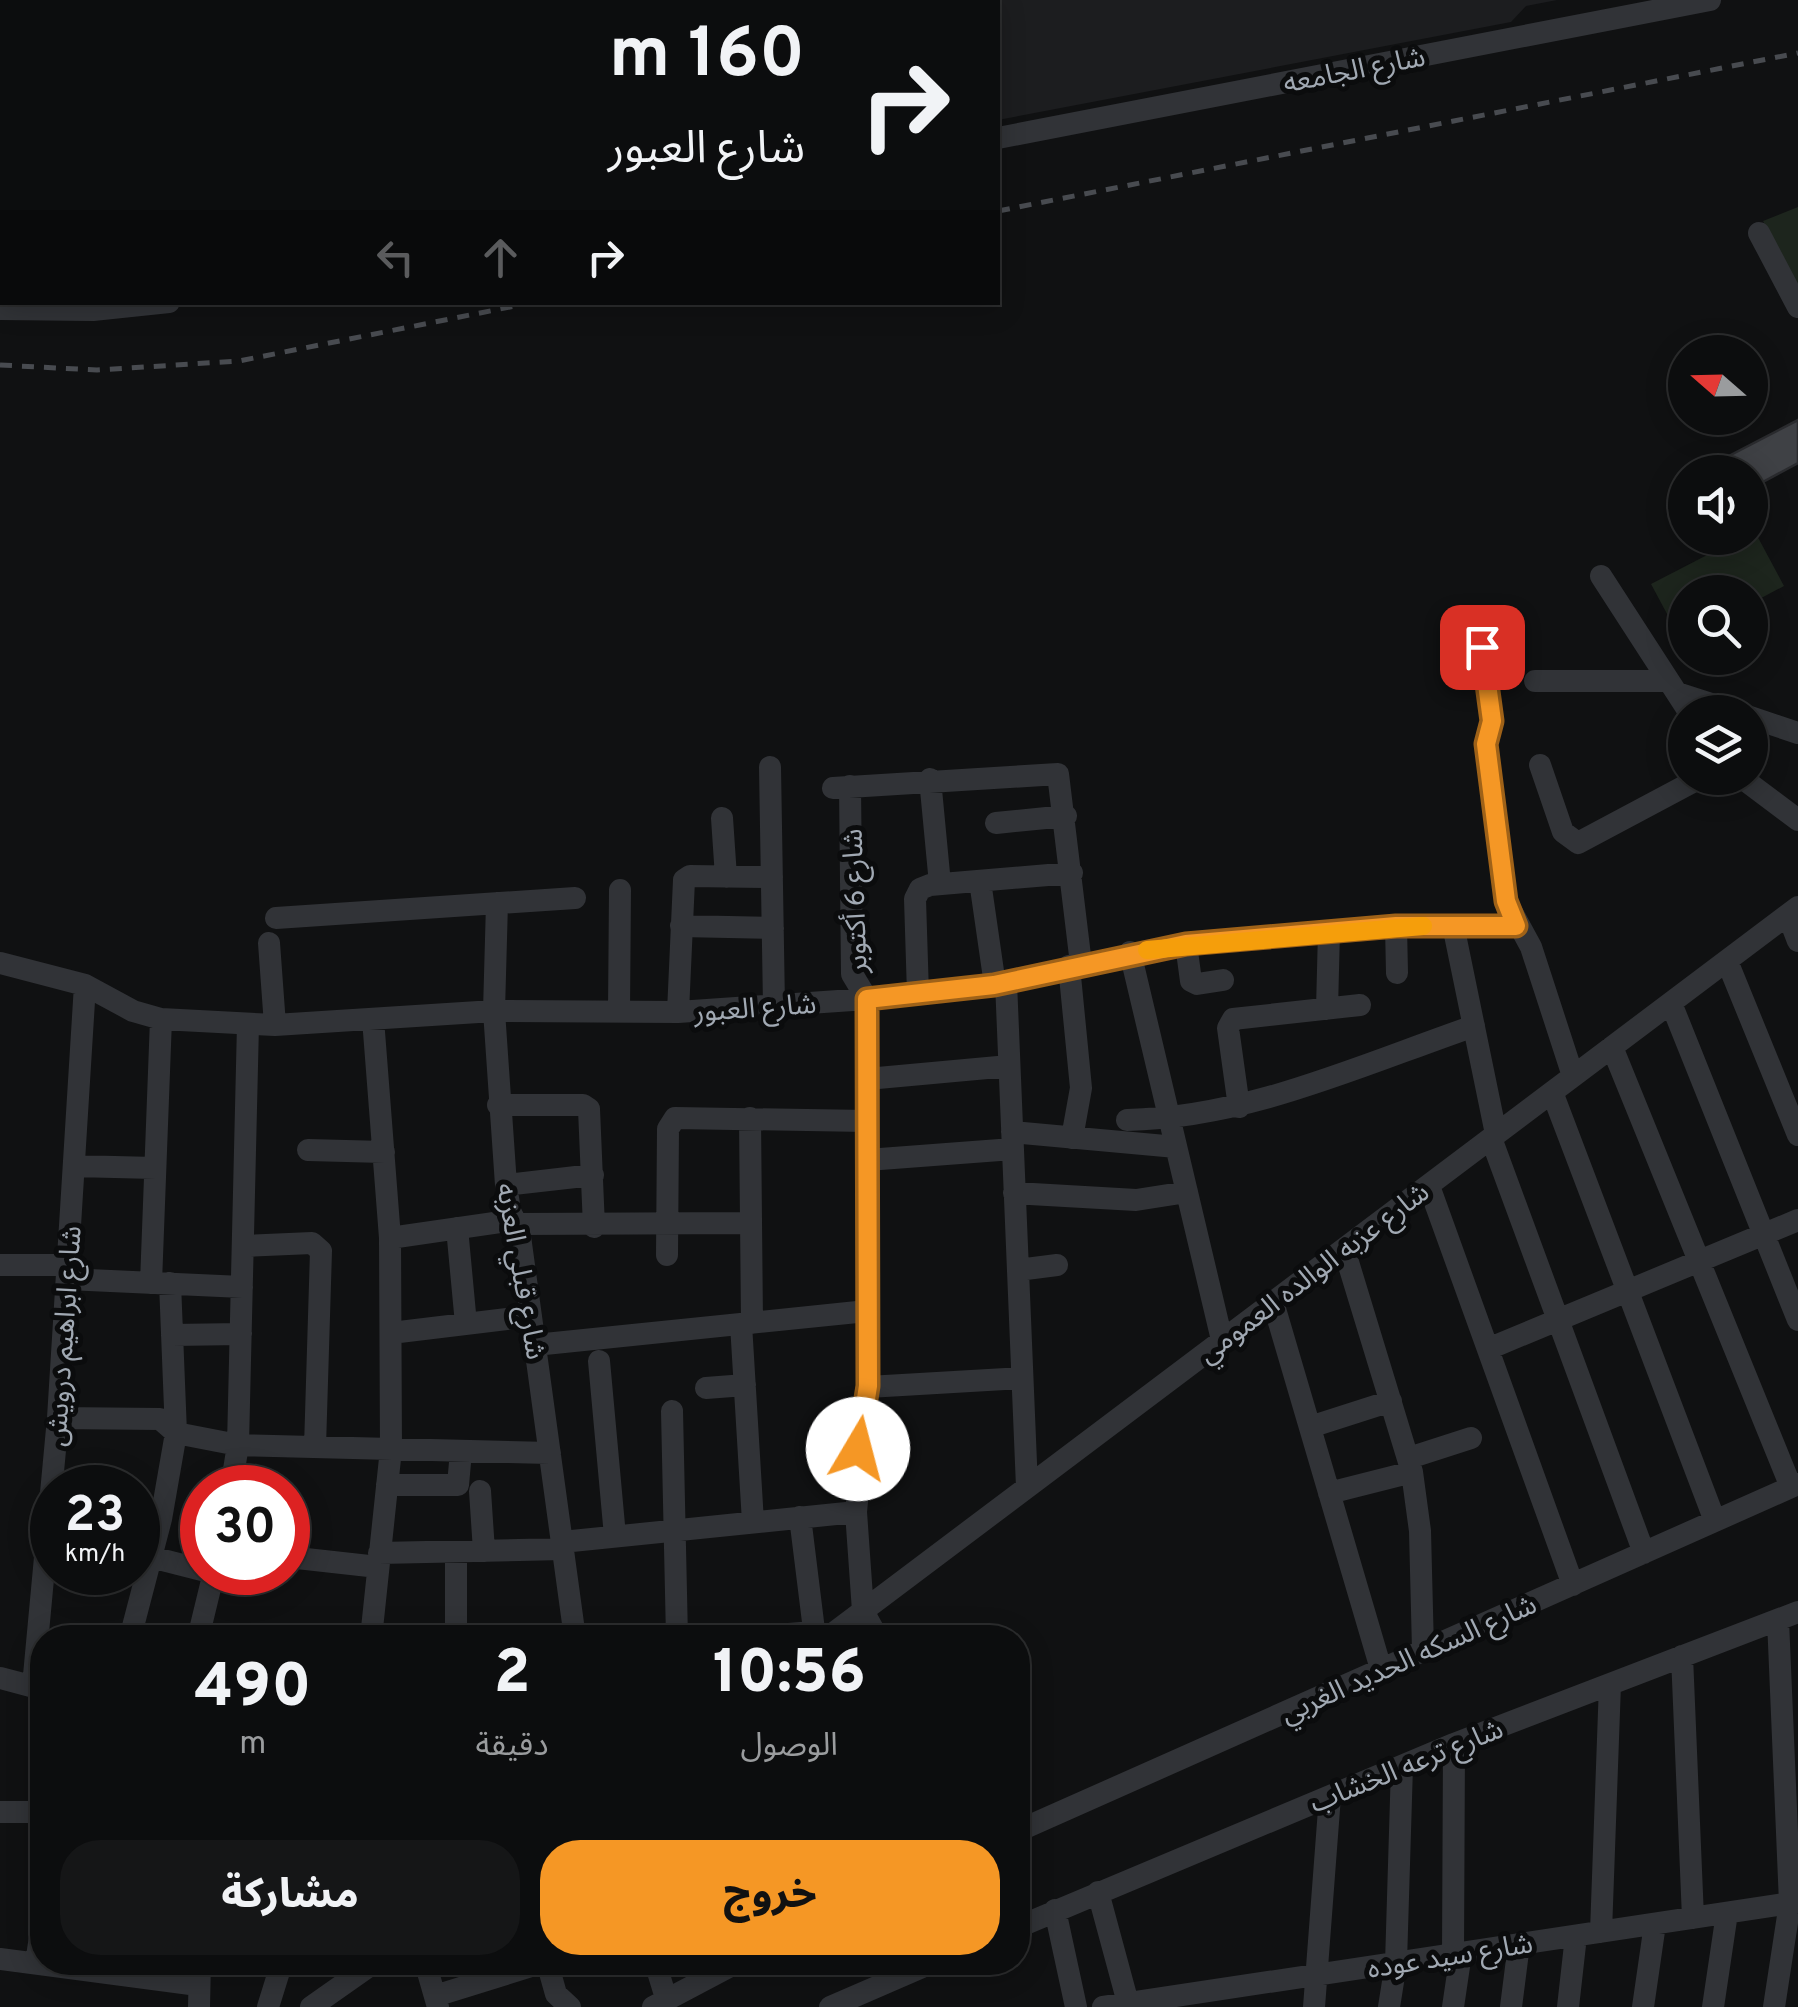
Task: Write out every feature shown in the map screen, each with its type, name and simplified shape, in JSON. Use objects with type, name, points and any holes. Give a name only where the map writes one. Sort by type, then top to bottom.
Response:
[{"type":"street","name":"شارع الجامعه","points":[[1000,138],[1710,0]]},
{"type":"street","points":[[1759,233],[1798,306]]},
{"type":"street","points":[[0,309],[93,310],[140,305]]},
{"type":"street","points":[[1601,576],[1677,695]]},
{"type":"street","points":[[1482,647],[1492,721],[1486,744],[1506,901],[1530,946],[1573,1076]]},
{"type":"street","points":[[1535,681],[1668,695]]},
{"type":"street","points":[[1768,723],[1798,733]]},
{"type":"street","points":[[1540,765],[1565,836],[1578,842],[1668,795]]},
{"type":"street","points":[[770,767],[774,1006]]},
{"type":"street","points":[[940,884],[930,779],[1055,772],[1062,779],[1072,874],[1081,1088],[1072,1138]]},
{"type":"street","name":"شارع 6 أكتوبر","points":[[864,1610],[856,1512],[868,1386],[867,999],[852,974],[842,787],[930,779]]},
{"type":"street","points":[[1765,795],[1798,820]]},
{"type":"street","points":[[996,823],[1066,816]]},
{"type":"street","points":[[722,818],[726,876]]},
{"type":"street","points":[[918,994],[915,899],[925,886],[1072,874]]},
{"type":"street","points":[[678,1012],[684,880],[690,876],[772,878]]},
{"type":"street","points":[[980,881],[1000,984],[1009,1066],[1027,1488]]},
{"type":"street","points":[[619,1012],[620,890]]},
{"type":"street","points":[[276,918],[574,898]]},
{"type":"street","name":"شارع قبلي العزبه","points":[[497,903],[494,1011],[506,1185],[531,1316],[573,1625]]},
{"type":"street","points":[[1793,911],[1798,942]]},
{"type":"street","name":"شارع عزبه الوالده العمومي","points":[[838,1625],[864,1610],[1793,911]]},
{"type":"street","points":[[1452,925],[1494,1136],[1644,1552]]},
{"type":"street","points":[[681,926],[773,928]]},
{"type":"street","points":[[1396,926],[1397,973]]},
{"type":"street","name":"شارع العبور","points":[[0,963],[85,986],[133,1011],[161,1019],[276,1025],[494,1011],[678,1012],[867,999],[1000,984],[1130,952],[1186,944],[1396,926],[1516,926]]},
{"type":"street","points":[[1327,1009],[1329,932]]},
{"type":"street","points":[[269,943],[276,1025]]},
{"type":"street","points":[[1186,944],[1191,981],[1197,984],[1223,980]]},
{"type":"street","points":[[1130,952],[1222,1340]]},
{"type":"street","points":[[1727,960],[1798,1135]]},
{"type":"street","name":"شارع ابراهيم درويش","points":[[43,1625],[85,986]]},
{"type":"street","points":[[1671,1003],[1798,1320]]},
{"type":"street","points":[[1240,1107],[1230,1022],[1360,1006]]},
{"type":"street","points":[[160,1512],[176,1433],[172,1336],[161,1283],[156,1168],[161,1019]]},
{"type":"street","points":[[372,1625],[391,1449],[390,1238],[373,1019]]},
{"type":"street","points":[[235,1465],[248,1024]]},
{"type":"street","points":[[1127,1120],[1170,1119],[1240,1107],[1474,1026]]},
{"type":"street","points":[[1612,1047],[1794,1485]]},
{"type":"street","points":[[867,1080],[1009,1066]]},
{"type":"street","points":[[1552,1092],[1715,1520]]},
{"type":"street","points":[[498,1105],[588,1107],[594,1227]]},
{"type":"street","points":[[667,1256],[672,1121],[679,1116],[867,1121]]},
{"type":"street","points":[[750,1118],[745,1386],[754,1522]]},
{"type":"street","points":[[867,1160],[1012,1141],[1072,1138],[1176,1147]]},
{"type":"street","points":[[308,1150],[384,1152]]},
{"type":"street","points":[[74,1166],[156,1168]]},
{"type":"street","points":[[506,1185],[593,1175]]},
{"type":"street","points":[[1429,1186],[1572,1585]]},
{"type":"street","points":[[1014,1194],[1136,1200],[1187,1192]]},
{"type":"street","points":[[1488,1349],[1798,1220]]},
{"type":"street","points":[[390,1238],[515,1222],[578,1221],[594,1227],[751,1223]]},
{"type":"street","points":[[457,1228],[466,1324]]},
{"type":"street","points":[[243,1246],[312,1243],[321,1250],[315,1447]]},
{"type":"street","points":[[1344,1248],[1410,1465],[1422,1570],[1423,1650]]},
{"type":"street","points":[[0,1264],[161,1283],[242,1286]]},
{"type":"street","points":[[1018,1270],[1056,1265]]},
{"type":"street","points":[[1273,1302],[1381,1669]]},
{"type":"street","points":[[535,1346],[868,1311]]},
{"type":"street","points":[[391,1333],[531,1316]]},
{"type":"street","points":[[172,1336],[241,1334]]},
{"type":"street","points":[[599,1361],[615,1536]]},
{"type":"street","points":[[868,1386],[1022,1378]]},
{"type":"street","points":[[706,1388],[745,1386]]},
{"type":"street","points":[[1310,1427],[1391,1401]]},
{"type":"street","points":[[672,1410],[677,1625]]},
{"type":"street","points":[[58,1418],[160,1419],[176,1433],[238,1445],[550,1454]]},
{"type":"street","points":[[1329,1493],[1410,1465],[1471,1438]]},
{"type":"street","points":[[386,1485],[458,1485],[461,1451]]},
{"type":"street","name":"شارع السكه الحديد الغربي","points":[[1030,1826],[1794,1485]]},
{"type":"street","points":[[480,1492],[484,1551]]},
{"type":"street","points":[[310,1558],[379,1560],[562,1546],[615,1536],[856,1512]]},
{"type":"street","points":[[800,1518],[817,1625]]},
{"type":"street","points":[[456,1552],[456,1625]]},
{"type":"street","points":[[133,1625],[141,1595]]},
{"type":"street","points":[[201,1625],[209,1595]]},
{"type":"street","points":[[864,1610],[872,1625]]},
{"type":"street","points":[[1774,2007],[1794,1903],[1788,1616]]},
{"type":"street","name":"شارع ترعه الخشاب","points":[[1030,1921],[1454,1744],[1788,1616]]},
{"type":"street","points":[[1682,1656],[1693,1918]]},
{"type":"street","points":[[0,1678],[30,1686]]},
{"type":"street","points":[[1601,1932],[1610,1684]]},
{"type":"street","points":[[1454,1744],[1454,2007]]},
{"type":"street","points":[[1390,2007],[1396,1963],[1402,1766]]},
{"type":"street","points":[[1314,2007],[1330,1796]]},
{"type":"street","points":[[0,1812],[30,1812]]},
{"type":"street","points":[[1098,1892],[1143,2003]]},
{"type":"street","name":"شارع سيد عوده","points":[[1102,2007],[1229,1997],[1319,1974],[1794,1903]]},
{"type":"street","points":[[1056,1910],[1076,2007]]},
{"type":"street","points":[[1713,2007],[1727,1913]]},
{"type":"street","points":[[1643,2007],[1655,1924]]},
{"type":"street","points":[[1568,2007],[1576,1936]]},
{"type":"street","points":[[1511,2007],[1519,1944]]},
{"type":"street","points":[[0,1959],[30,1962]]},
{"type":"street","points":[[168,1975],[199,1985]]},
{"type":"street","points":[[268,2007],[278,1975]]},
{"type":"street","points":[[312,2007],[357,1975]]},
{"type":"street","points":[[429,1975],[436,2001],[509,1975]]},
{"type":"street","points":[[549,1975],[556,1994],[570,2007]]},
{"type":"street","points":[[657,1975],[660,2002],[713,1975]]},
{"type":"street","points":[[830,2007],[904,1975]]},
{"type":"shaded area","points":[[1000,0],[1557,0],[1526,6],[1511,22],[1000,120]]},
{"type":"shaded area","points":[[1798,207],[1798,287],[1763,221]]},
{"type":"shaded area","points":[[1707,555],[1767,555],[1784,586],[1768,594],[1768,575],[1668,575]]},
{"type":"shaded area","points":[[1668,575],[1668,616],[1651,584]]},
{"type":"building","points":[[1798,420],[1798,463],[1768,479],[1768,455],[1731,455]]},
{"type":"railway","points":[[1000,211],[1798,53]]},
{"type":"railway","points":[[0,365],[97,370],[239,361],[520,305]]},
{"type":"slow traffic","points":[[1147,950],[1423,926]]},
{"type":"route","points":[[858,1449],[868,1386],[867,999],[994,985],[1130,952],[1186,944],[1396,926],[1516,926],[1506,901],[1486,744],[1492,721],[1482,647]]}]
